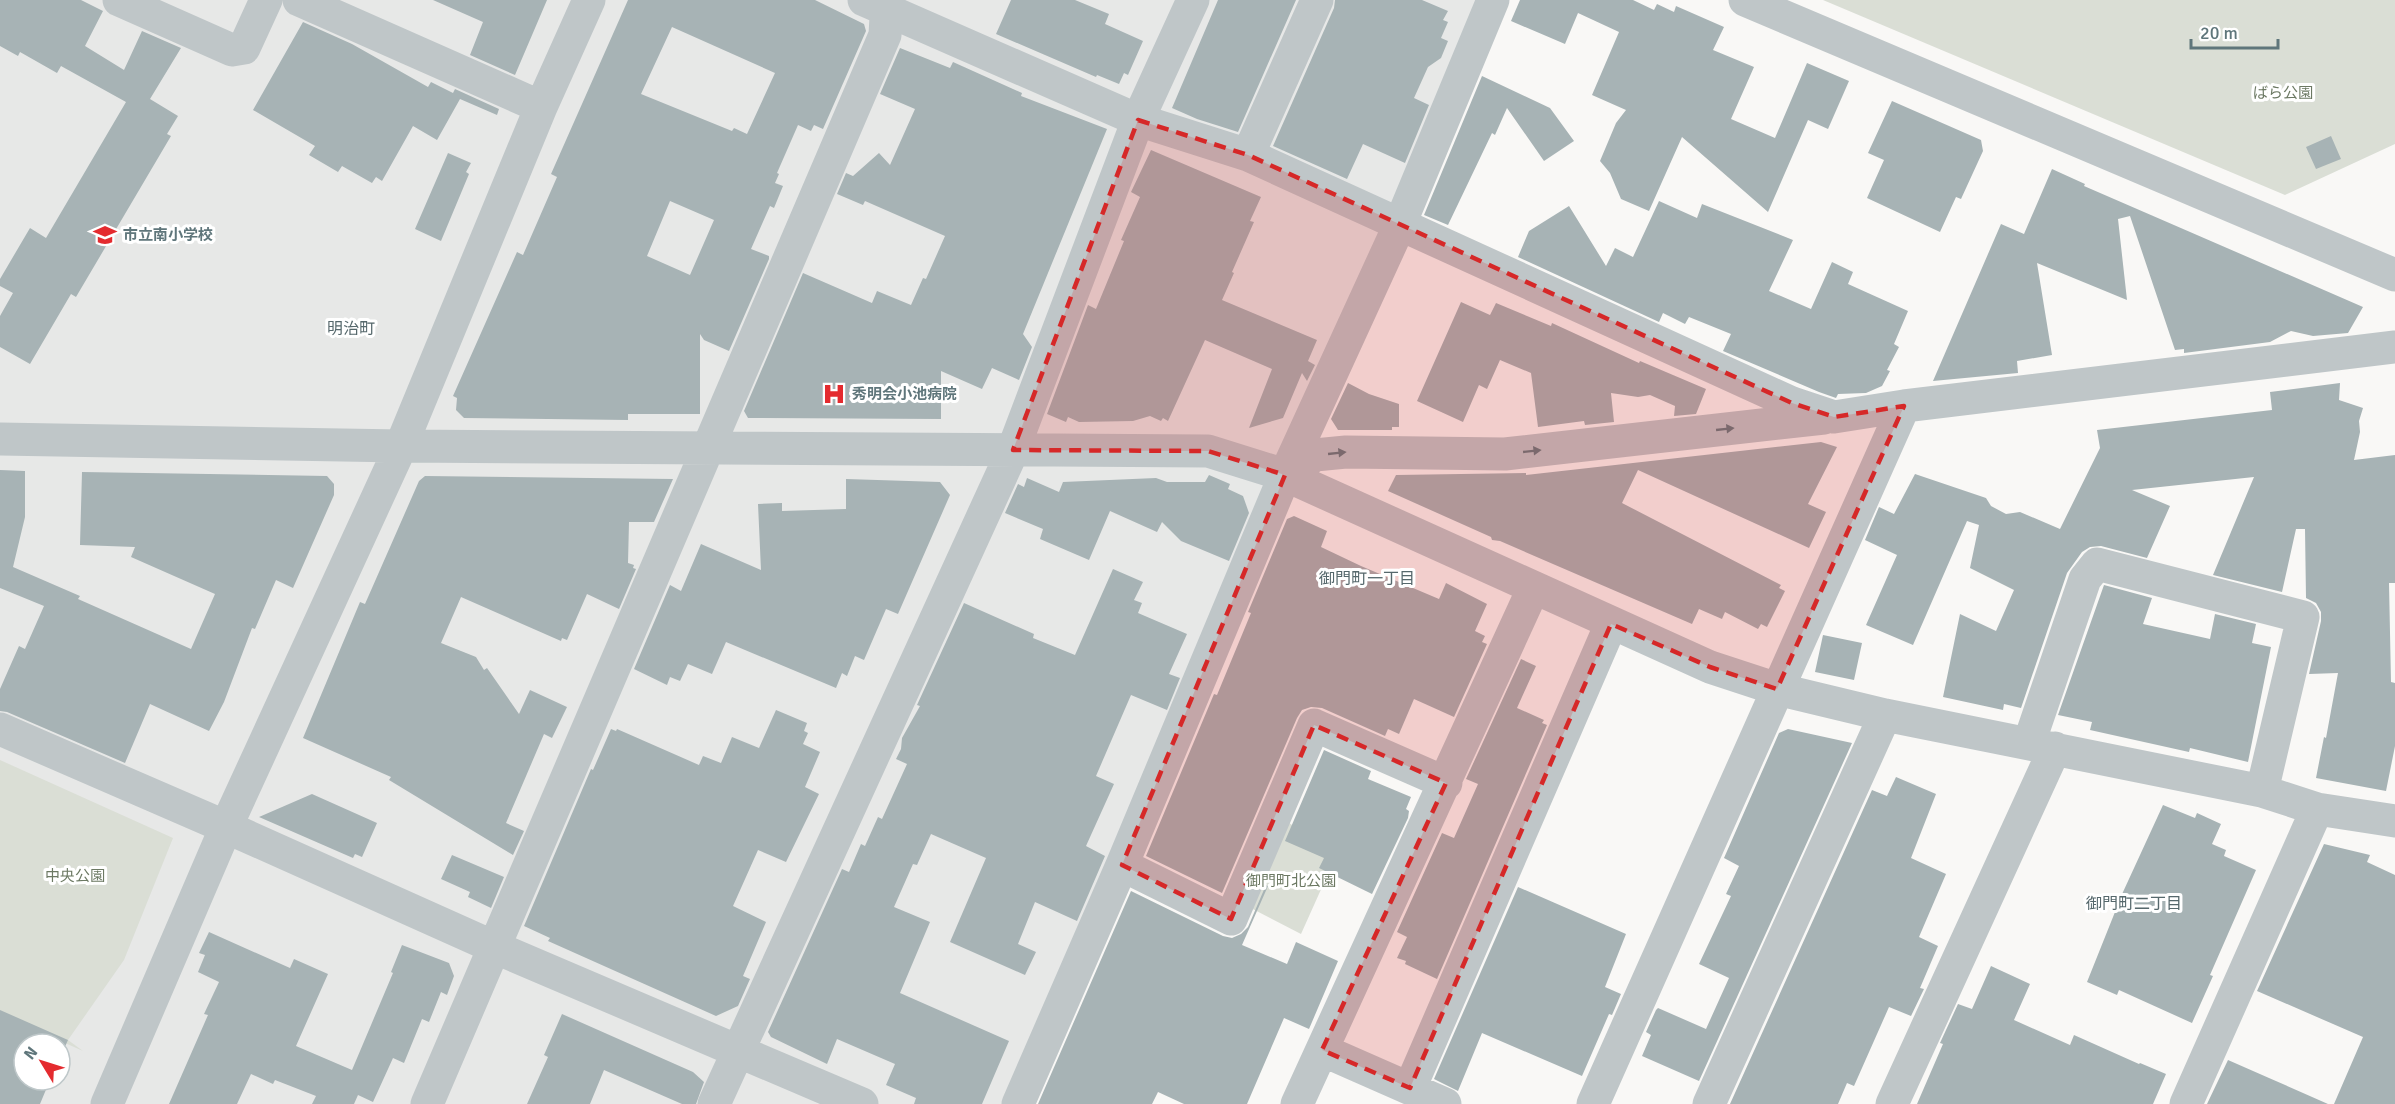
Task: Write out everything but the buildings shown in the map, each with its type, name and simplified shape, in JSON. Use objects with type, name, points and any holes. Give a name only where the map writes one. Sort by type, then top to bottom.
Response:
[{"type":"street","points":[[118,0],[232,50],[244,48],[266,0]]},
{"type":"street","points":[[299,0],[541,107]]},
{"type":"street","points":[[107,1104],[226,827],[402,446],[541,107],[589,0]]},
{"type":"street","points":[[714,1104],[1013,450],[1138,120],[1193,0]]},
{"type":"street","points":[[1248,155],[1317,0]]},
{"type":"street","points":[[1018,1104],[1122,865],[1285,475],[1400,225],[1494,0]]},
{"type":"street","points":[[1744,0],[2389,277]]},
{"type":"street","points":[[879,4],[1138,120],[1248,155],[1792,403],[1834,417]]},
{"type":"street","points":[[427,1104],[885,35],[879,4]]},
{"type":"street","points":[[1285,475],[1315,455],[1346,452],[1505,454],[1834,417],[1904,406],[2395,347]]},
{"type":"street","points":[[1593,1104],[1904,406]]},
{"type":"street","points":[[0,439],[402,446],[1208,451],[1285,475],[1710,667],[1778,689],[1885,715],[2262,791],[2317,809],[2395,821]]},
{"type":"street","points":[[1892,1104],[2042,745],[2085,579],[2097,564],[2303,617],[2262,791]]},
{"type":"street","points":[[1297,1104],[1533,589]]},
{"type":"street","points":[[1410,1088],[1611,624]]},
{"type":"street","points":[[1709,1104],[1885,715]]},
{"type":"street","points":[[1122,865],[1231,918],[1314,725],[1446,783]]},
{"type":"street","points":[[0,729],[494,947],[862,1104]]},
{"type":"street","points":[[2186,1104],[2317,809]]},
{"type":"street","points":[[1322,1050],[1445,1104]]},
{"type":"highlighted area","points":[[1138,120],[1248,155],[1792,403],[1834,417],[1904,406],[1777,689],[1710,667],[1611,624],[1410,1088],[1322,1050],[1446,783],[1314,725],[1231,919],[1122,865],[1285,475],[1208,451],[1013,450]]},
{"type":"shaded area","points":[[0,0],[1482,0],[1003,1104],[0,1104]]},
{"type":"green space","name":"ばら公園","points":[[1823,0],[2395,0],[2395,144],[2285,195]]},
{"type":"green space","name":"中央公園","points":[[0,760],[173,838],[124,960],[72,1034],[72,1032],[40,1032],[0,1014]]},
{"type":"green space","name":"御門町北公園","points":[[1285,820],[1336,856],[1301,934],[1245,905]]},
{"type":"place","name":"市立南小学校","points":[[105,235]]},
{"type":"place","name":"秀明会小池病院","points":[[834,394]]},
{"type":"district","name":"明治町","points":[[351,329]]},
{"type":"district","name":"御門町一丁目","points":[[1367,579]]},
{"type":"district","name":"御門町二丁目","points":[[2134,904]]}]
